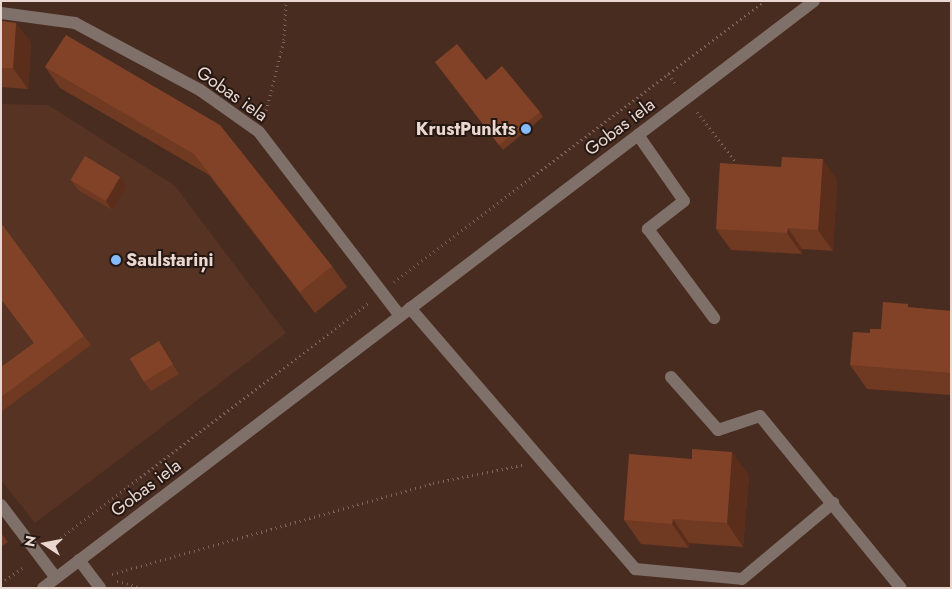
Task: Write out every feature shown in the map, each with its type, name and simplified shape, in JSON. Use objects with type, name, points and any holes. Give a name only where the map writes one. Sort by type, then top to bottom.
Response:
[{"type":"street","name":"Gobas iela","points":[[43,588],[814,1]]},
{"type":"street","name":"Gobas iela","points":[[1,13],[75,23],[200,90],[259,132],[400,316]]},
{"type":"street","points":[[638,135],[684,201],[648,229],[714,318]]},
{"type":"street","points":[[410,308],[629,564],[638,570],[742,579],[833,504]]},
{"type":"street","points":[[671,377],[718,430],[760,416],[902,588]]},
{"type":"street","points":[[1,505],[56,578]]},
{"type":"street","points":[[80,560],[101,582]]},
{"type":"path","points":[[259,132],[269,105],[284,40],[286,1]]},
{"type":"path","points":[[668,74],[734,160]]},
{"type":"path","points":[[364,293],[370,301]]},
{"type":"path","points":[[101,582],[433,483],[541,462]]},
{"type":"shaded area","name":"Saulstariņi","points":[[1,104],[48,105],[175,186],[286,333],[35,523],[1,480]]},
{"type":"building","points":[[1,21],[16,23],[13,68],[1,68]]},
{"type":"building","points":[[66,35],[220,125],[332,266],[300,292],[194,154],[45,67]]},
{"type":"building","points":[[457,44],[486,80],[502,66],[540,112],[499,145],[435,62]]},
{"type":"building","points":[[85,156],[120,177],[106,201],[71,180]]},
{"type":"building","points":[[782,157],[823,159],[818,230],[788,228],[787,233],[716,229],[720,163],[781,167]]},
{"type":"building","points":[[1,223],[84,336],[1,397],[1,367],[34,343],[1,299]]},
{"type":"building","points":[[883,302],[908,304],[908,307],[951,311],[951,373],[850,365],[853,332],[870,333],[870,329],[881,329]]},
{"type":"building","points":[[159,341],[173,364],[144,382],[130,359]]},
{"type":"building","points":[[692,449],[732,452],[727,523],[673,519],[672,524],[624,520],[629,454],[692,459]]},
{"type":"place","name":"KrustPunkts","points":[[526,129]]},
{"type":"place","name":"Saulstariņi","points":[[116,260]]}]
